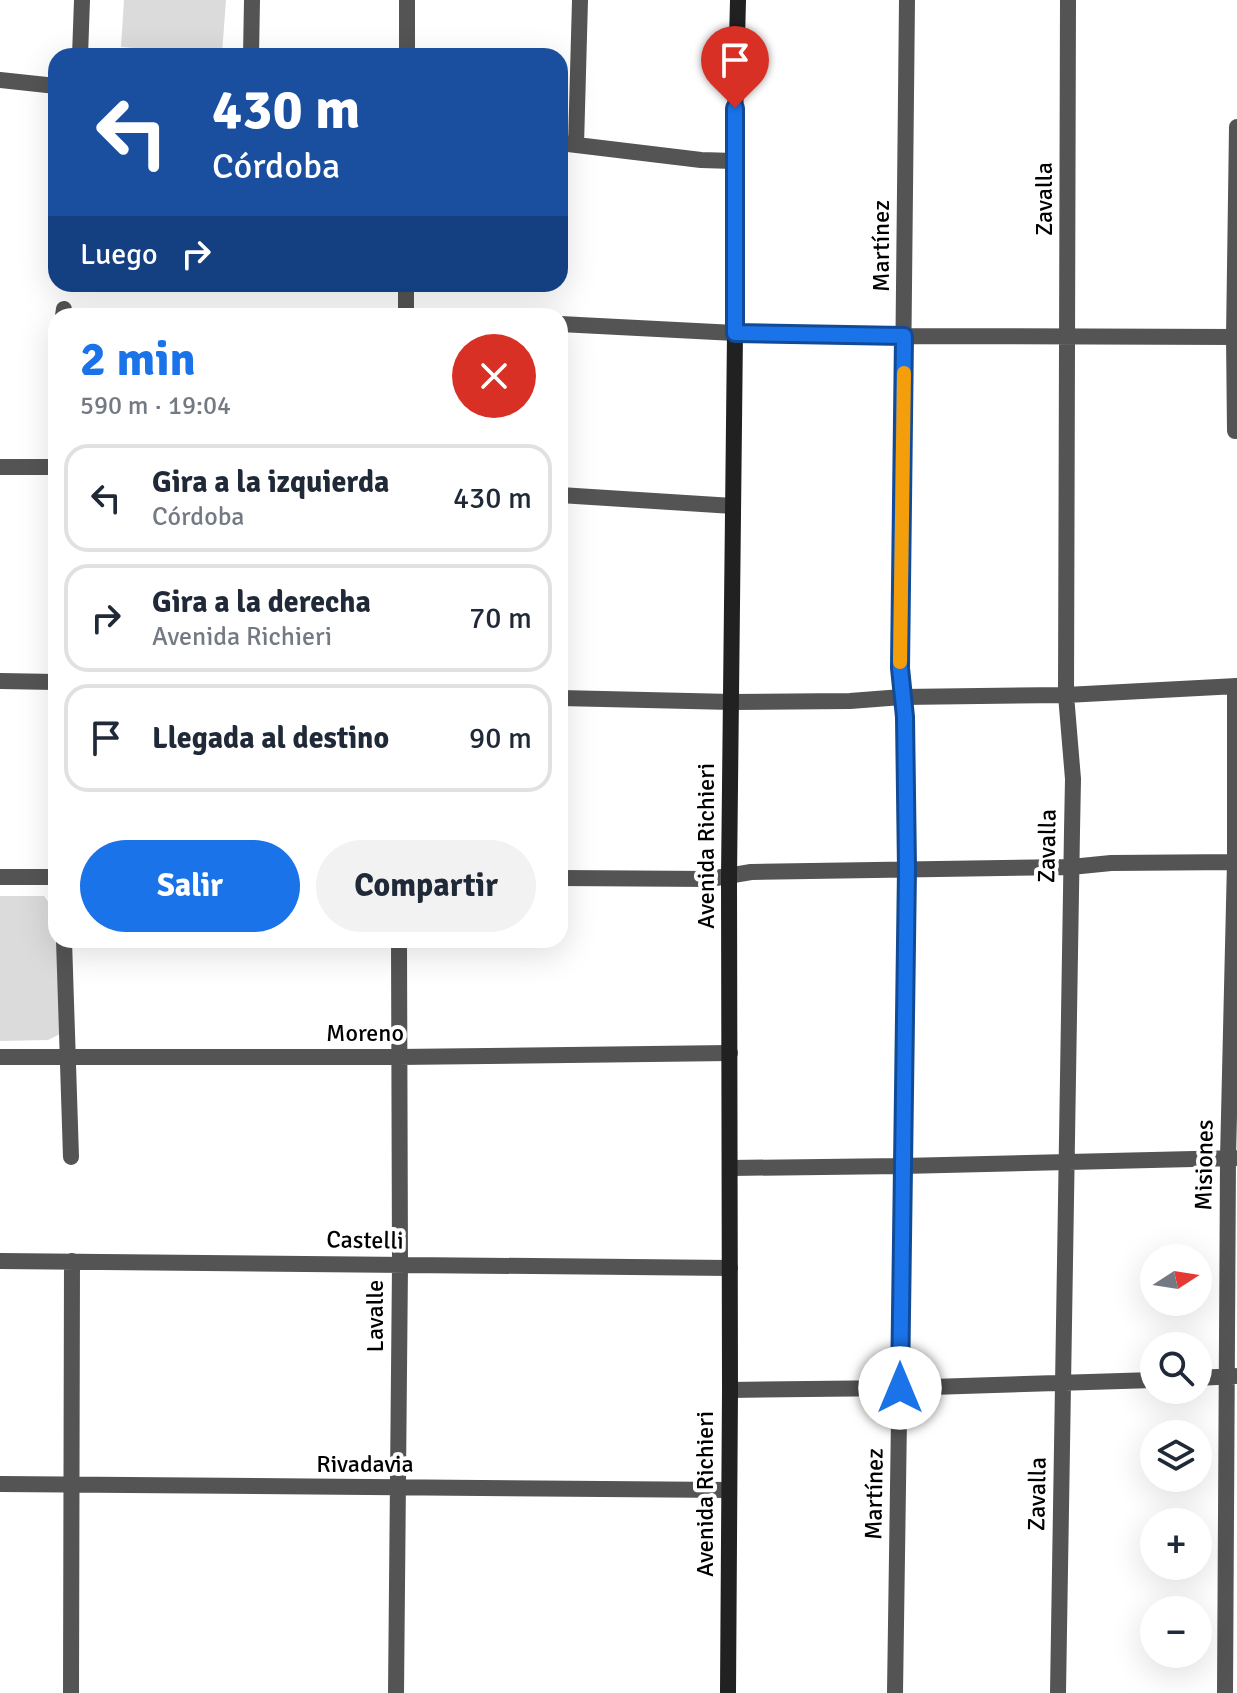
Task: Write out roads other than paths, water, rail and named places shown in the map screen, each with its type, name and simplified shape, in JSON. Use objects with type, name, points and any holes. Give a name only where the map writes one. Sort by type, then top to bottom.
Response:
[{"type":"street","points":[[80,48],[82,0]]},
{"type":"street","points":[[251,48],[252,0]]},
{"type":"street","points":[[407,0],[407,48]]},
{"type":"street","points":[[580,0],[568,144],[734,161]]},
{"type":"street","name":"Avenida Richieri","points":[[728,1693],[729,877],[738,0]]},
{"type":"street","name":"Martínez","points":[[895,1693],[907,869],[905,717],[900,668],[907,0]]},
{"type":"street","name":"Zavalla","points":[[1058,1693],[1073,779],[1066,695],[1068,0]]},
{"type":"street","points":[[0,80],[48,85]]},
{"type":"street","points":[[1235,431],[1237,127]]},
{"type":"street","points":[[568,324],[735,333],[1236,337]]},
{"type":"street","points":[[0,467],[48,467]]},
{"type":"street","points":[[568,496],[733,506]]},
{"type":"street","points":[[0,681],[48,682]]},
{"type":"street","points":[[568,698],[850,701],[1236,686]]},
{"type":"street","name":"Misiones","points":[[1225,1693],[1232,1376],[1236,686]]},
{"type":"street","points":[[568,878],[710,879],[751,872],[1236,862]]},
{"type":"street","points":[[0,877],[48,877]]},
{"type":"street","points":[[64,948],[71,1157]]},
{"type":"street","name":"Lavalle","points":[[396,1693],[399,948]]},
{"type":"street","name":"Moreno","points":[[0,1057],[730,1053]]},
{"type":"street","points":[[731,1168],[1232,1158]]},
{"type":"street","name":"Castelli","points":[[0,1261],[730,1268]]},
{"type":"street","points":[[71,1693],[72,1261]]},
{"type":"street","points":[[1212,1377],[1232,1376]]},
{"type":"street","points":[[730,1390],[1140,1381]]},
{"type":"street","name":"Rivadavia","points":[[0,1484],[729,1490]]}]
